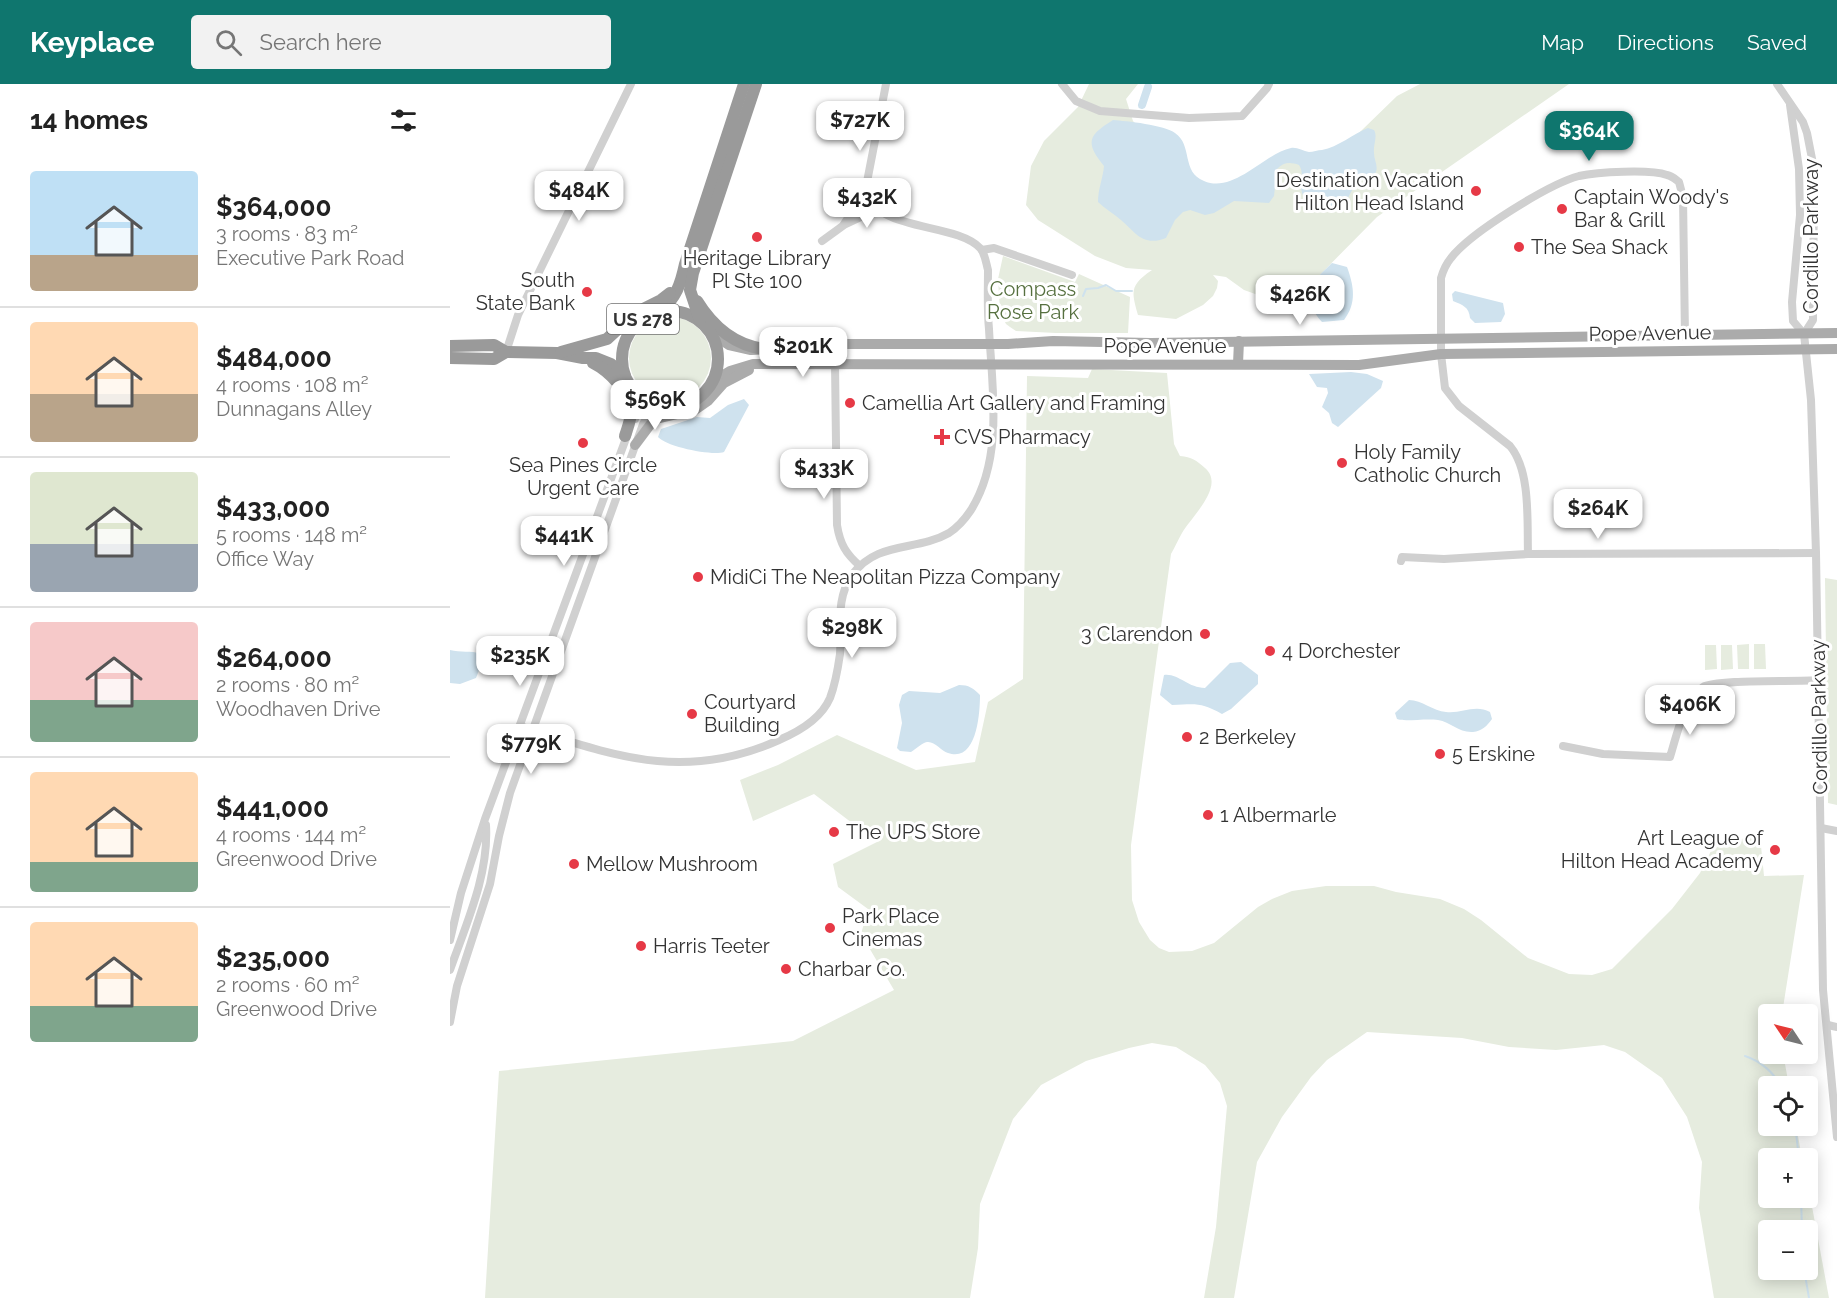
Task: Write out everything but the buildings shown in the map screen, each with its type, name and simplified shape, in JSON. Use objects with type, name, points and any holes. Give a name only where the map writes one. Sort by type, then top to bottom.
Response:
[{"type":"highway","points":[[659,311],[676,293],[744,84]]},
{"type":"highway","points":[[700,320],[690,290],[756,84]]},
{"type":"highway","points":[[700,256],[694,289],[698,303],[711,320],[731,339],[742,345],[764,349]]},
{"type":"highway","points":[[557,353],[601,342],[613,335],[635,313],[669,293],[685,264]]},
{"type":"highway","name":"US 278","points":[[450,346],[494,345],[506,352],[557,353],[603,347],[614,343],[643,319],[659,311],[685,312],[700,320],[712,334],[716,343],[719,358],[717,374],[712,382]]},
{"type":"highway","name":"US 278","points":[[633,327],[623,350],[622,363],[625,376],[633,390],[643,399],[662,407]]},
{"type":"highway","name":"US 278","points":[[450,358],[494,359],[506,352]]},
{"type":"highway","name":"US 278","points":[[557,353],[596,358],[611,364],[625,376]]},
{"type":"highway","points":[[557,353],[595,364],[605,370],[617,383],[631,411],[625,436]]},
{"type":"highway","points":[[662,407],[683,406],[698,398],[712,382]]},
{"type":"main road","name":"Pope Avenue","points":[[712,334],[740,349],[764,349],[837,345],[990,342],[1008,344],[1053,341],[1150,343],[1837,333]]},
{"type":"main road","points":[[1238,364],[1239,341]]},
{"type":"main road","name":"Pope Avenue","points":[[712,382],[741,366],[753,364],[1359,364],[1441,354],[1837,349]]},
{"type":"main road","points":[[635,445],[656,419],[695,410],[731,379],[747,371],[770,365]]},
{"type":"street","points":[[506,352],[518,315],[630,84]]},
{"type":"street","points":[[844,225],[866,191],[886,84]]},
{"type":"street","points":[[1062,84],[1076,102],[1100,111],[1189,118],[1242,116],[1268,88],[1269,84]]},
{"type":"street","name":"Cordillo Parkway","points":[[1777,84],[1808,133],[1814,169],[1813,320],[1804,334],[1811,400],[1816,553],[1823,990],[1832,1026],[1837,1137]]},
{"type":"street","name":"Cordillo Parkway","points":[[1790,105],[1799,169],[1800,215],[1792,302],[1793,321],[1804,334]]},
{"type":"street","points":[[1528,554],[1525,491],[1522,467],[1516,454],[1510,446],[1450,398],[1443,381],[1441,278],[1452,257],[1462,246],[1511,211],[1566,181],[1590,175],[1634,172],[1666,174],[1679,182],[1682,190],[1685,336]]},
{"type":"street","points":[[520,726],[618,754],[679,764],[720,759],[789,736],[814,719],[831,696],[840,655],[841,598],[846,585],[860,566],[881,552],[935,539],[948,533],[966,518],[986,480],[991,455],[988,270],[982,250],[970,240],[890,217],[871,202],[866,191]]},
{"type":"street","points":[[822,242],[844,225],[878,209]]},
{"type":"street","points":[[982,250],[994,248],[1072,275]]},
{"type":"street","points":[[835,363],[837,525],[842,548],[860,566]]},
{"type":"street","points":[[450,940],[461,893],[485,819],[625,436],[634,423],[636,415],[633,390]]},
{"type":"street","points":[[450,1022],[457,986],[490,884],[503,817],[635,445],[646,419],[662,407]]},
{"type":"street","points":[[1401,561],[1402,557],[1444,559],[1528,554],[1816,553]]},
{"type":"street","points":[[1563,746],[1603,754],[1670,757],[1684,710],[1704,686],[1721,682],[1818,680]]},
{"type":"street","points":[[450,970],[479,882],[485,851],[485,819]]},
{"type":"street","points":[[1821,828],[1837,831]]},
{"type":"green space","points":[[1089,84],[1138,84],[1126,99],[1133,121],[1203,201],[1285,154],[1326,165],[1397,96],[1420,84],[1569,84],[1377,217],[1298,297],[1272,300],[1244,290],[1226,277],[1213,275],[1218,281],[1213,296],[1203,305],[1176,319],[1138,315],[1134,289],[1140,280],[1152,270],[1126,268],[1095,256],[1038,220],[1026,205],[1031,166],[1044,141],[1078,107]]},
{"type":"green space","name":"Compass Rose Park","points":[[1003,256],[1075,282],[1079,274],[1130,297],[1128,333],[1016,331],[1006,324],[1000,312],[998,279]]},
{"type":"green space","points":[[670,317],[686,320],[699,329],[708,342],[711,358],[708,374],[699,387],[686,396],[670,399],[654,396],[641,387],[632,374],[629,358],[632,342],[641,329],[654,320]]},
{"type":"green space","points":[[1092,369],[1167,373],[1174,444],[1180,456],[1194,459],[1205,468],[1212,484],[1205,501],[1182,533],[1171,554],[1131,845],[1132,900],[1139,922],[1150,940],[1159,948],[1169,952],[1192,951],[1214,943],[1258,907],[1292,891],[1326,886],[1374,886],[1440,899],[1464,909],[1481,920],[1528,958],[1569,974],[1592,975],[1612,969],[1672,909],[1700,873],[1715,843],[1760,836],[1764,876],[1804,875],[1784,1004],[1758,1004],[1758,1064],[1785,1064],[1787,1076],[1758,1076],[1758,1136],[1798,1136],[1800,1148],[1758,1148],[1758,1208],[1812,1208],[1815,1220],[1758,1220],[1758,1280],[1818,1280],[1818,1239],[1829,1298],[1714,1298],[1699,1208],[1702,1162],[1687,1117],[1662,1078],[1625,1052],[1604,1045],[1556,1050],[1509,1047],[1462,1038],[1367,1032],[1327,1060],[1311,1077],[1282,1117],[1257,1162],[1234,1298],[1204,1298],[1216,1227],[1227,1106],[1220,1083],[1205,1065],[1176,1047],[1152,1043],[1086,1061],[1041,1085],[1013,1119],[980,1204],[978,1248],[970,1298],[485,1298],[499,1071],[793,1041],[894,990],[861,934],[868,909],[838,887],[833,864],[877,842],[814,794],[753,821],[740,780],[778,765],[837,735],[916,770],[975,762],[988,702],[1023,679],[1027,376],[1088,378]]},
{"type":"green space","points":[[1825,578],[1837,580],[1837,805],[1828,803]]},
{"type":"green space","points":[[1749,644],[1749,669],[1738,669],[1737,645]]},
{"type":"green space","points":[[1754,644],[1765,644],[1766,669],[1754,669]]},
{"type":"green space","points":[[1705,645],[1716,645],[1717,669],[1705,670]]},
{"type":"green space","points":[[1721,645],[1732,645],[1733,669],[1721,670]]},
{"type":"water","points":[[1113,120],[1136,122],[1175,133],[1184,144],[1192,171],[1204,181],[1215,184],[1238,178],[1281,151],[1293,148],[1309,152],[1328,148],[1368,128],[1374,130],[1375,133],[1374,153],[1377,170],[1372,177],[1358,182],[1343,206],[1325,209],[1314,206],[1305,199],[1301,189],[1302,172],[1299,165],[1285,164],[1277,169],[1274,196],[1269,203],[1234,201],[1214,213],[1205,215],[1190,210],[1183,212],[1175,220],[1166,238],[1151,241],[1140,237],[1098,202],[1104,166],[1094,151],[1092,140],[1099,130]]},
{"type":"water","points":[[1332,263],[1347,267],[1353,288],[1353,301],[1344,320],[1322,322],[1313,308],[1312,286]]},
{"type":"water","points":[[1455,291],[1503,303],[1505,314],[1501,322],[1475,323],[1465,307],[1453,301],[1452,294]]},
{"type":"water","points":[[1351,372],[1367,374],[1383,381],[1381,388],[1338,427],[1332,423],[1329,413],[1322,407],[1328,393],[1327,388],[1317,387],[1309,374]]},
{"type":"water","points":[[744,399],[749,405],[724,452],[710,453],[690,450],[670,444],[658,437],[661,429],[697,417],[710,418],[728,405]]},
{"type":"water","points":[[450,650],[480,654],[483,660],[476,678],[460,684],[450,683]]},
{"type":"water","points":[[1241,662],[1258,675],[1258,684],[1231,709],[1222,714],[1209,707],[1198,705],[1172,705],[1160,695],[1164,675],[1174,676],[1193,686],[1205,688],[1230,663]]},
{"type":"water","points":[[959,685],[971,687],[980,695],[978,724],[971,744],[965,751],[958,754],[948,753],[933,743],[927,742],[911,752],[900,751],[897,748],[902,723],[899,705],[902,695],[909,691],[940,693]]},
{"type":"water","points":[[1409,700],[1446,712],[1484,710],[1490,712],[1492,719],[1479,731],[1468,732],[1438,720],[1397,719],[1395,713]]},
{"type":"waterway","points":[[1142,105],[1148,87]]},
{"type":"waterway","points":[[1083,296],[1086,289],[1106,285],[1116,291],[1132,291]]},
{"type":"waterway","points":[[1745,1056],[1756,1061],[1774,1076]]},
{"type":"waterway","points":[[1796,1136],[1798,1148]]},
{"type":"waterway","points":[[1801,1208],[1802,1220]]},
{"type":"waterway","points":[[1806,1280],[1809,1298]]},
{"type":"place","name":"Destination Vacation Hilton Head Island","points":[[1476,191]]},
{"type":"place","name":"Captain Woody's Bar & Grill","points":[[1562,209]]},
{"type":"place","name":"Heritage Library Pl Ste 100","points":[[757,237]]},
{"type":"place","name":"The Sea Shack","points":[[1519,247]]},
{"type":"place","name":"South State Bank","points":[[587,292]]},
{"type":"place","name":"Camellia Art Gallery and Framing","points":[[850,403]]},
{"type":"place","name":"CVS Pharmacy","points":[[942,437]]},
{"type":"place","name":"Sea Pines Circle Urgent Care","points":[[583,443]]},
{"type":"place","name":"Holy Family Catholic Church","points":[[1342,463]]},
{"type":"place","name":"MidiCi The Neapolitan Pizza Company","points":[[698,577]]},
{"type":"place","name":"3 Clarendon","points":[[1205,634]]},
{"type":"place","name":"4 Dorchester","points":[[1270,651]]},
{"type":"place","name":"Courtyard Building","points":[[692,714]]},
{"type":"place","name":"2 Berkeley","points":[[1187,737]]},
{"type":"place","name":"5 Erskine","points":[[1440,754]]},
{"type":"place","name":"1 Albermarle","points":[[1208,815]]},
{"type":"place","name":"The UPS Store","points":[[834,832]]},
{"type":"place","name":"Art League of Hilton Head Academy","points":[[1775,850]]},
{"type":"place","name":"Mellow Mushroom","points":[[574,864]]},
{"type":"place","name":"Park Place Cinemas","points":[[830,928]]},
{"type":"place","name":"Harris Teeter","points":[[641,946]]},
{"type":"place","name":"Charbar Co.","points":[[786,969]]}]
